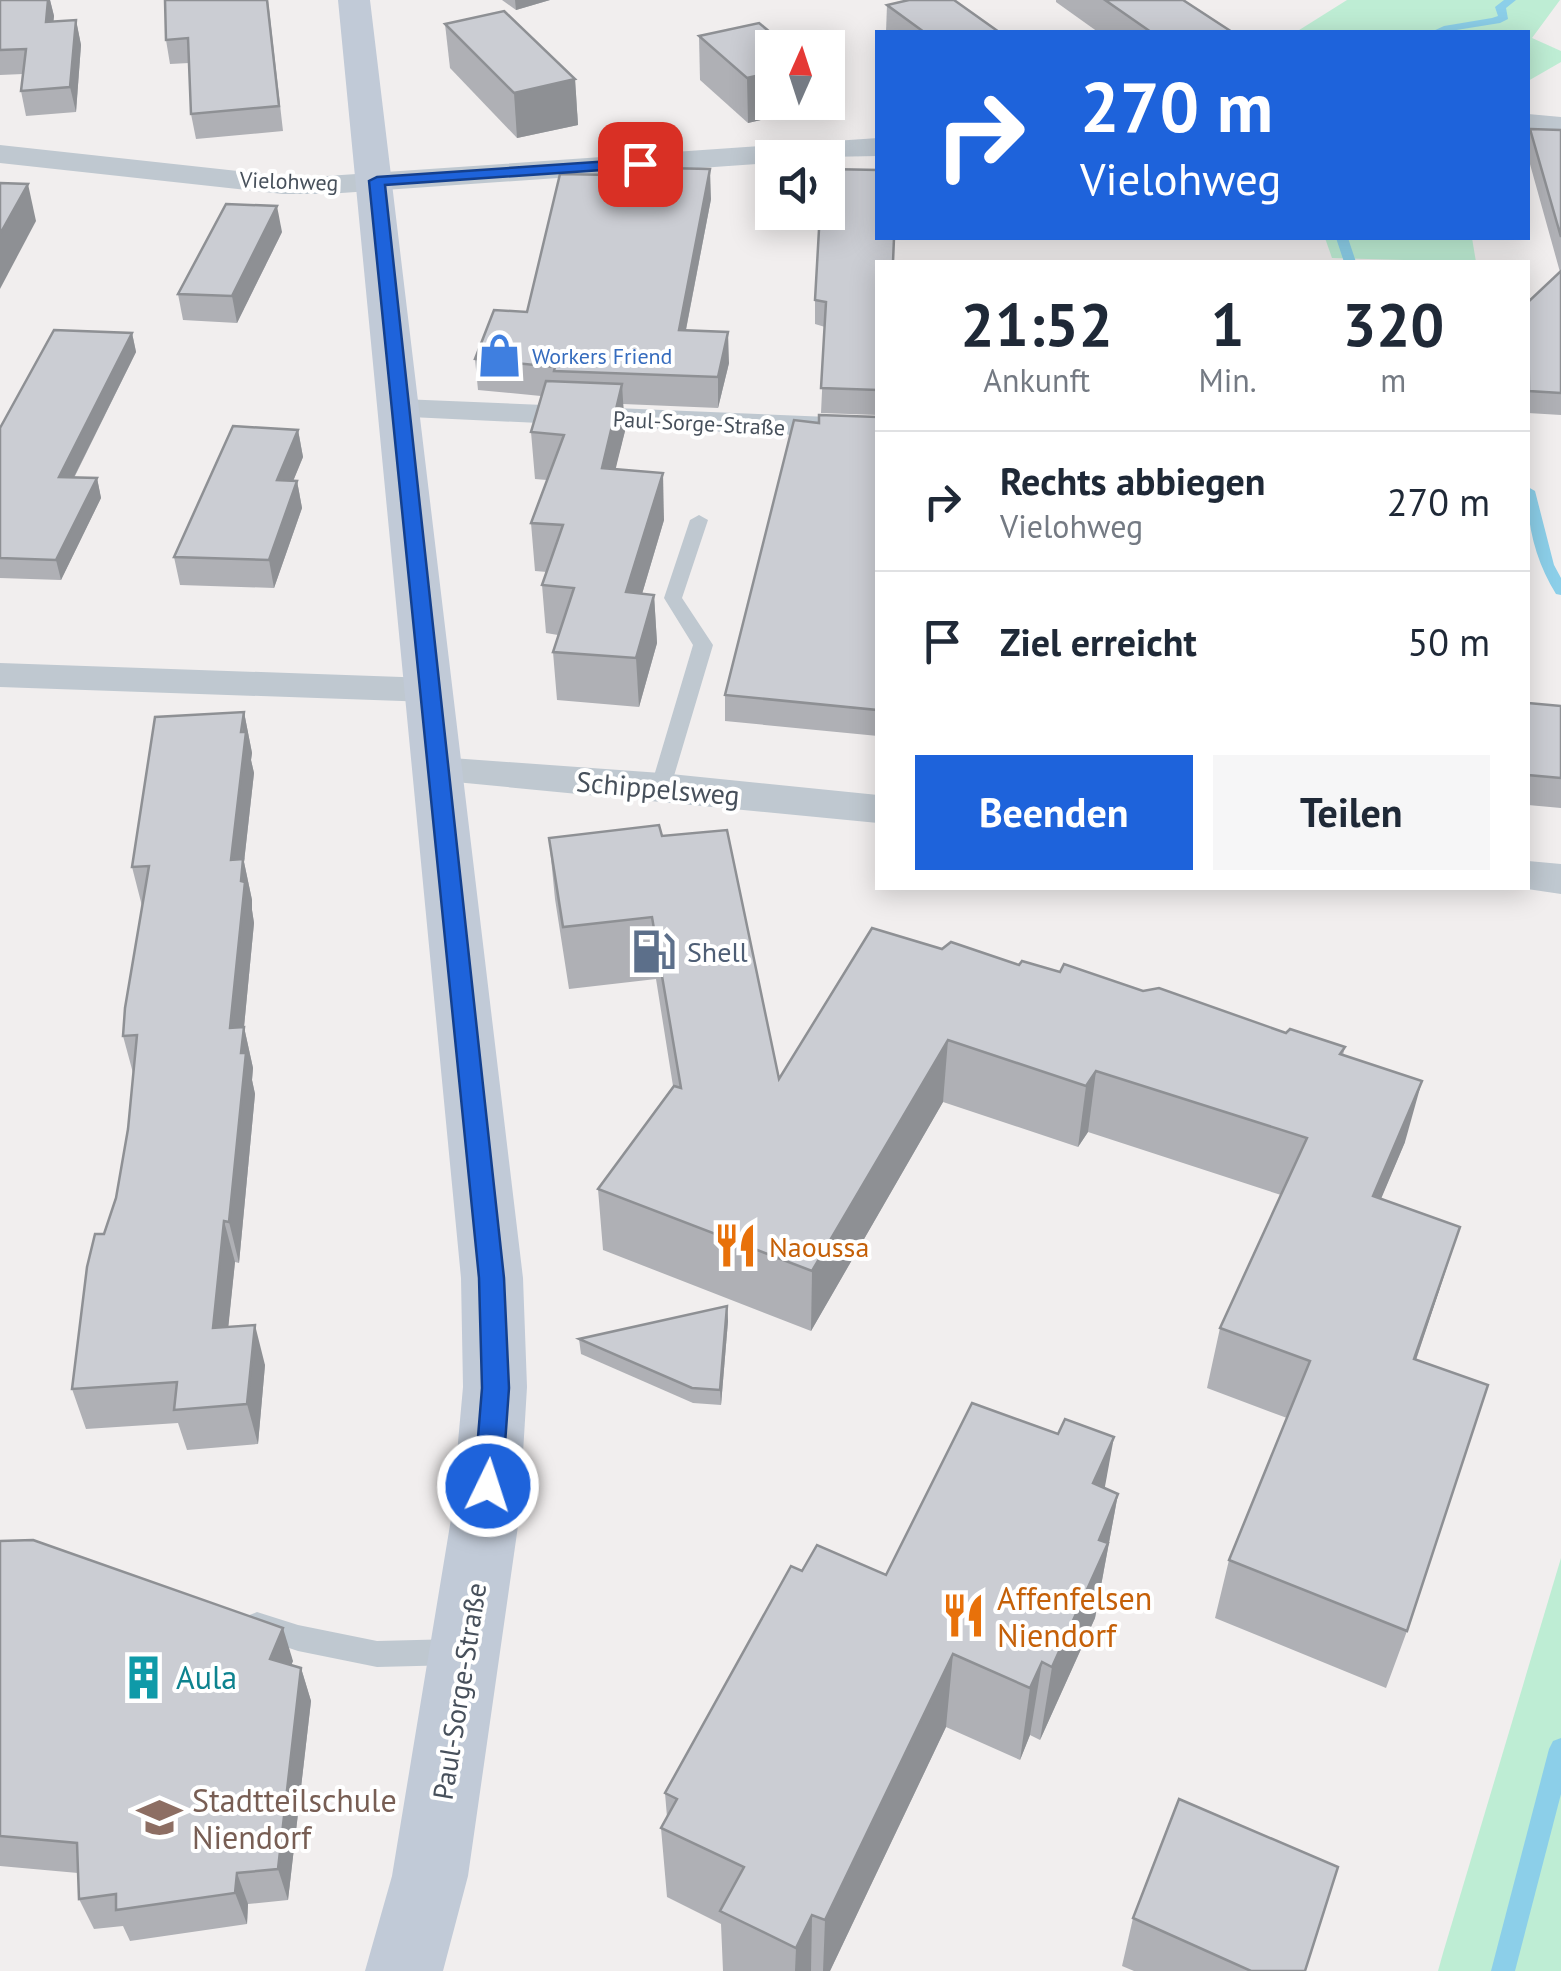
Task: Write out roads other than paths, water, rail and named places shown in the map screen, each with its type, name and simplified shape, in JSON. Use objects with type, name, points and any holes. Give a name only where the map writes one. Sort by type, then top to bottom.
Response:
[{"type":"street","name":"Paul-Sorge-Straße","points":[[354,0],[377,181],[492,1278],[495,1388],[485,1519],[430,1876],[404,1971]]},
{"type":"street","points":[[1530,123],[1561,126]]},
{"type":"street","name":"Vielohweg","points":[[0,154],[283,185],[875,147]]},
{"type":"street","name":"Paul-Sorge-Straße","points":[[401,408],[875,428]]},
{"type":"street","points":[[0,675],[430,690]]},
{"type":"street","name":"Schippelsweg","points":[[438,770],[660,786],[875,809]]},
{"type":"street","points":[[1530,876],[1561,879]]},
{"type":"lane","points":[[660,786],[703,645],[673,598],[699,520]]},
{"type":"lane","points":[[224,1614],[298,1638],[377,1654],[464,1652]]},
{"type":"waterway","points":[[1443,30],[1496,21],[1504,17],[1500,7],[1511,0]]},
{"type":"waterway","points":[[1343,240],[1349,260]]},
{"type":"waterway","points":[[1530,499],[1547,565],[1561,591]]},
{"type":"waterway","points":[[1503,1971],[1561,1749]]},
{"type":"place","name":"Workers Friend","points":[[499,356]]},
{"type":"place","name":"Shell","points":[[654,951]]},
{"type":"place","name":"Naoussa","points":[[736,1246]]},
{"type":"place","name":"Affenfelsen Niendorf","points":[[964,1616]]},
{"type":"place","name":"Aula","points":[[143,1677]]},
{"type":"place","name":"Stadtteilschule Niendorf","points":[[159,1818]]}]
